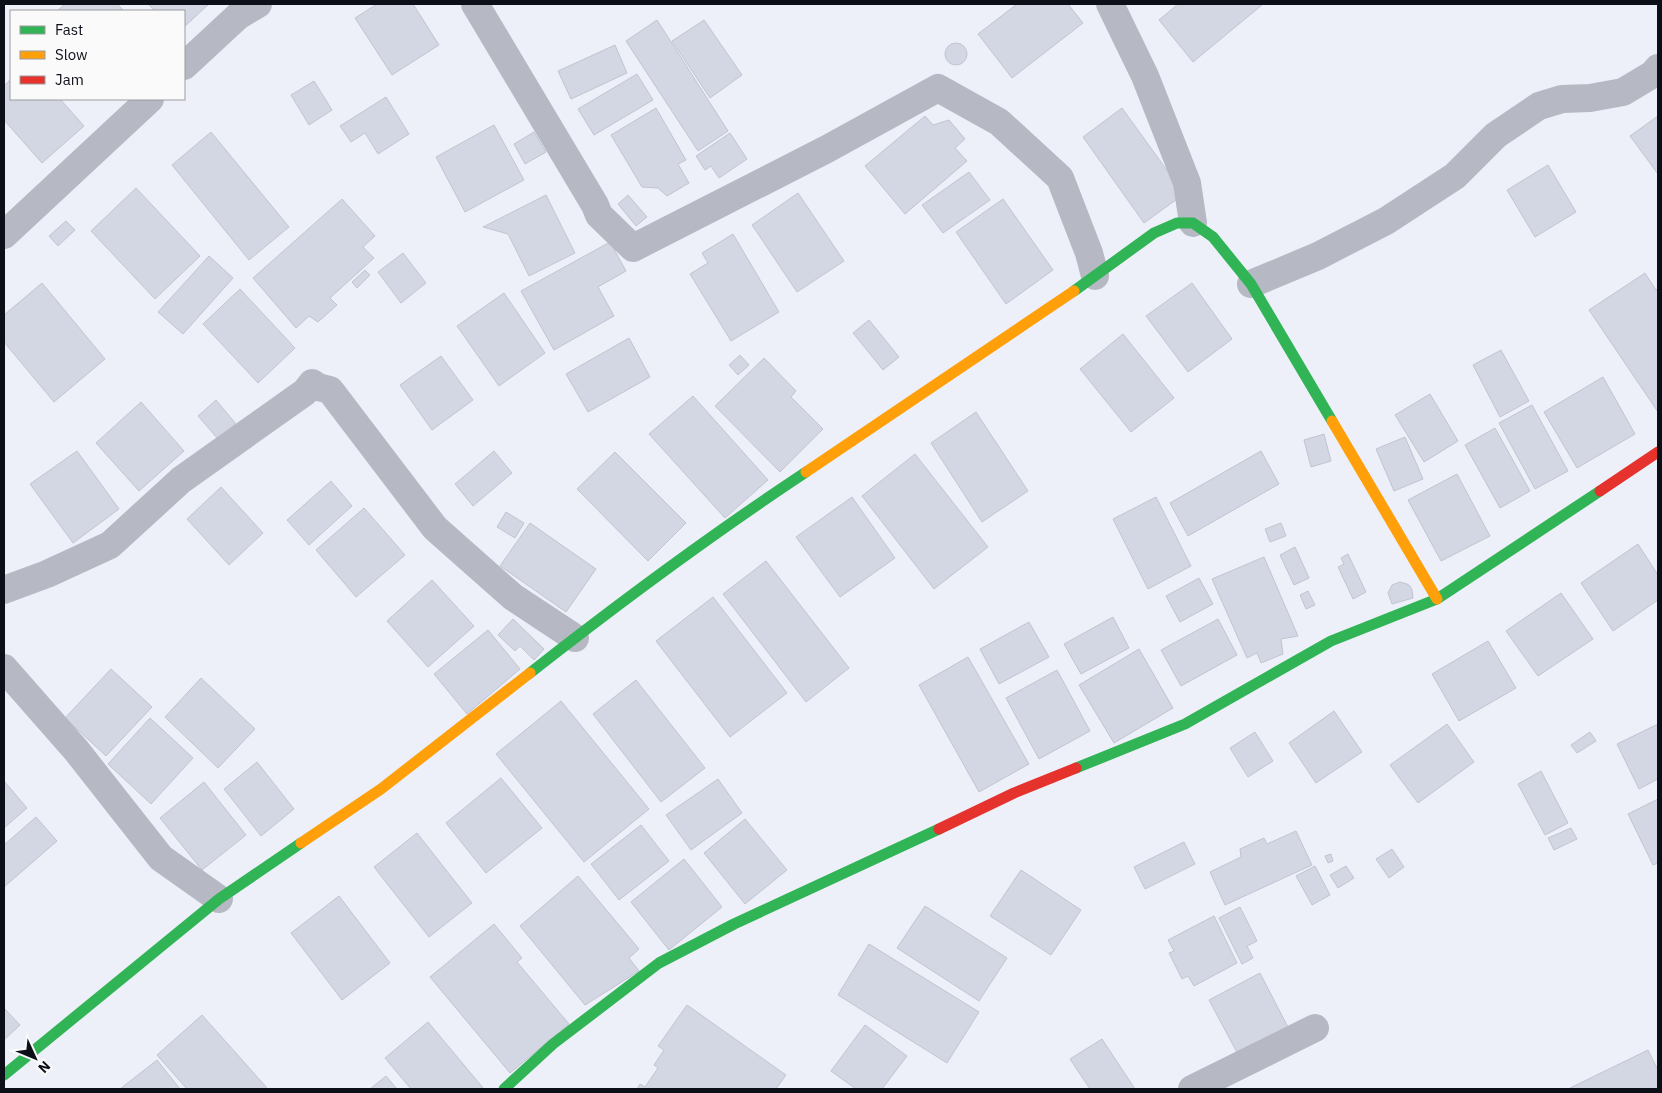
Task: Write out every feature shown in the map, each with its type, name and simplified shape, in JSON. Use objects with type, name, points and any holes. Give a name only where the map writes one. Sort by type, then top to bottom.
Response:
[{"type":"street","points":[[185,65],[238,16],[258,4]]},
{"type":"street","points":[[475,4],[595,205],[599,215],[633,248],[827,149],[938,88],[999,122],[1060,178],[1089,253],[1095,276]]},
{"type":"street","points":[[1115,6],[1187,183],[1193,223]]},
{"type":"street","points":[[1251,284],[1318,256],[1386,221],[1455,176],[1496,135],[1539,106],[1562,100],[1590,98],[1623,92],[1652,74],[1658,68]]},
{"type":"street","points":[[4,235],[149,100]]},
{"type":"street","points":[[4,1075],[219,899],[381,789],[575,638],[752,508],[1048,310],[1154,233],[1177,224],[1193,223],[1213,237],[1251,284],[1437,599]]},
{"type":"street","points":[[4,590],[47,574],[110,545],[181,480],[305,392],[312,382],[318,387],[330,390],[435,528],[513,597],[575,638]]},
{"type":"street","points":[[504,1089],[553,1044],[659,963],[734,924],[882,857],[1014,793],[1185,724],[1331,641],[1437,599],[1658,452]]},
{"type":"street","points":[[4,668],[76,750],[161,858],[219,899]]},
{"type":"street","points":[[1192,1089],[1315,1028]]},
{"type":"building","points":[[65,4],[117,4],[123,10],[58,10]]},
{"type":"building","points":[[148,4],[209,4],[185,26],[185,10],[154,10]]},
{"type":"building","points":[[377,4],[413,4],[439,45],[392,75],[355,18]]},
{"type":"building","points":[[1017,4],[1068,4],[1083,23],[1012,78],[978,34]]},
{"type":"building","points":[[1178,4],[1262,5],[1193,62],[1159,20]]},
{"type":"building","points":[[657,20],[728,131],[698,151],[626,41]]},
{"type":"building","points":[[704,20],[742,75],[710,98],[672,41]]},
{"type":"building","points":[[956,43],[964,46],[967,54],[964,62],[956,65],[948,62],[945,54],[948,46]]},
{"type":"building","points":[[615,45],[627,73],[571,99],[558,71]]},
{"type":"building","points":[[637,74],[653,100],[594,135],[578,109]]},
{"type":"building","points":[[10,80],[10,100],[61,100],[84,126],[42,163],[4,120],[4,86]]},
{"type":"building","points":[[314,81],[332,110],[309,125],[291,95]]},
{"type":"building","points":[[386,97],[409,134],[378,154],[365,133],[351,142],[340,126]]},
{"type":"building","points":[[656,108],[686,160],[678,164],[689,183],[667,196],[658,188],[642,187],[611,135]]},
{"type":"building","points":[[1122,108],[1184,194],[1144,223],[1083,137]]},
{"type":"building","points":[[925,116],[933,125],[949,120],[965,139],[955,148],[967,161],[905,214],[865,166]]},
{"type":"building","points":[[1658,116],[1658,174],[1630,136]]},
{"type":"building","points":[[494,125],[524,180],[465,212],[436,157]]},
{"type":"building","points":[[211,132],[289,227],[249,260],[172,165]]},
{"type":"building","points":[[534,132],[546,152],[525,164],[514,144]]},
{"type":"building","points":[[730,133],[747,159],[719,178],[711,166],[705,170],[696,156]]},
{"type":"building","points":[[1548,165],[1576,212],[1535,237],[1507,190]]},
{"type":"building","points":[[969,172],[990,200],[943,233],[922,205]]},
{"type":"building","points":[[136,188],[200,256],[155,299],[91,231]]},
{"type":"building","points":[[798,193],[844,261],[797,292],[752,225]]},
{"type":"building","points":[[546,195],[575,253],[529,276],[508,234],[483,227]]},
{"type":"building","points":[[628,195],[647,217],[636,226],[618,204]]},
{"type":"building","points":[[342,199],[375,236],[363,247],[374,258],[330,298],[337,305],[318,322],[309,316],[296,328],[253,278]]},
{"type":"building","points":[[1003,199],[1053,270],[1006,304],[956,232]]},
{"type":"building","points":[[66,221],[75,230],[58,246],[49,236]]},
{"type":"building","points":[[733,234],[779,312],[731,341],[690,274],[708,263],[702,253]]},
{"type":"building","points":[[610,242],[626,271],[598,287],[614,316],[554,350],[521,291]]},
{"type":"building","points":[[403,253],[426,283],[401,303],[378,272]]},
{"type":"building","points":[[209,256],[233,278],[183,334],[158,312]]},
{"type":"building","points":[[365,270],[370,275],[357,288],[352,282]]},
{"type":"building","points":[[1645,273],[1656,290],[1658,288],[1658,412],[1589,310]]},
{"type":"building","points":[[42,283],[105,359],[54,402],[4,342],[4,315]]},
{"type":"building","points":[[1192,283],[1232,339],[1188,372],[1146,316]]},
{"type":"building","points":[[240,289],[295,348],[258,383],[203,324]]},
{"type":"building","points":[[504,293],[545,353],[499,386],[457,326]]},
{"type":"building","points":[[869,320],[899,357],[883,370],[853,333]]},
{"type":"building","points":[[1123,334],[1174,398],[1131,432],[1080,369]]},
{"type":"building","points":[[629,338],[650,377],[588,412],[566,374]]},
{"type":"building","points":[[1501,350],[1529,401],[1500,417],[1473,365]]},
{"type":"building","points":[[740,355],[749,365],[738,375],[729,365]]},
{"type":"building","points":[[441,356],[473,400],[432,430],[400,385]]},
{"type":"building","points":[[764,358],[796,391],[791,397],[823,429],[780,472],[715,406]]},
{"type":"building","points":[[1603,377],[1635,434],[1577,468],[1544,412]]},
{"type":"building","points":[[1430,394],[1458,441],[1424,462],[1395,415]]},
{"type":"building","points":[[693,396],[768,480],[725,518],[649,434]]},
{"type":"building","points":[[216,400],[236,424],[218,439],[198,416]]},
{"type":"building","points":[[141,402],[184,451],[139,491],[96,443]]},
{"type":"building","points":[[1532,405],[1568,471],[1535,489],[1499,423]]},
{"type":"building","points":[[976,412],[1028,491],[982,522],[931,443]]},
{"type":"building","points":[[1495,428],[1530,491],[1500,508],[1465,445]]},
{"type":"building","points":[[1324,434],[1331,461],[1311,467],[1304,440]]},
{"type":"building","points":[[1405,437],[1423,479],[1394,491],[1376,449]]},
{"type":"building","points":[[77,451],[119,509],[73,543],[30,484]]},
{"type":"building","points":[[494,451],[512,473],[473,506],[455,484]]},
{"type":"building","points":[[1261,451],[1279,484],[1188,536],[1170,503]]},
{"type":"building","points":[[615,452],[686,523],[648,561],[577,489]]},
{"type":"building","points":[[915,454],[988,547],[934,589],[862,496]]},
{"type":"building","points":[[1457,474],[1490,536],[1441,561],[1408,500]]},
{"type":"building","points":[[331,481],[352,506],[309,545],[287,520]]},
{"type":"building","points":[[221,487],[263,533],[229,565],[187,519]]},
{"type":"building","points":[[852,497],[895,558],[840,597],[796,537]]},
{"type":"building","points":[[1156,497],[1191,566],[1148,589],[1113,519]]},
{"type":"building","points":[[364,508],[405,555],[356,597],[316,550]]},
{"type":"building","points":[[506,512],[524,523],[515,538],[497,527]]},
{"type":"building","points":[[530,523],[596,569],[566,612],[500,566]]},
{"type":"building","points":[[1281,523],[1286,536],[1270,542],[1265,529]]},
{"type":"building","points":[[1638,544],[1658,575],[1658,600],[1613,631],[1581,583]]},
{"type":"building","points":[[1295,547],[1309,578],[1294,585],[1280,555]]},
{"type":"building","points":[[1348,554],[1366,592],[1353,599],[1338,567],[1344,564],[1341,558]]},
{"type":"building","points":[[1264,557],[1298,636],[1281,639],[1283,654],[1261,663],[1257,653],[1247,658],[1212,579]]},
{"type":"building","points":[[766,561],[849,668],[806,702],[723,594]]},
{"type":"building","points":[[1199,578],[1213,604],[1180,622],[1166,596]]},
{"type":"building","points":[[432,580],[474,626],[428,667],[387,621]]},
{"type":"building","points":[[1400,582],[1410,586],[1413,598],[1392,604],[1388,593],[1392,585]]},
{"type":"building","points":[[1308,591],[1315,605],[1306,609],[1300,595]]},
{"type":"building","points":[[1561,593],[1593,639],[1538,676],[1506,631]]},
{"type":"building","points":[[713,597],[787,693],[730,737],[656,641]]},
{"type":"building","points":[[1113,617],[1129,648],[1081,674],[1064,644]]},
{"type":"building","points":[[513,619],[544,649],[534,660],[520,646],[515,651],[498,635]]},
{"type":"building","points":[[1218,619],[1237,655],[1181,686],[1161,650]]},
{"type":"building","points":[[1029,622],[1049,657],[999,684],[980,649]]},
{"type":"building","points":[[488,630],[520,669],[467,714],[434,674]]},
{"type":"building","points":[[1488,641],[1516,688],[1459,721],[1432,674]]},
{"type":"building","points":[[1139,649],[1173,708],[1114,743],[1079,685]]},
{"type":"building","points":[[968,657],[1029,764],[979,792],[919,685]]},
{"type":"building","points":[[111,669],[152,707],[106,756],[65,718]]},
{"type":"building","points":[[1057,670],[1090,731],[1039,759],[1006,698]]},
{"type":"building","points":[[201,678],[255,729],[218,768],[165,717]]},
{"type":"building","points":[[636,680],[705,768],[661,802],[593,714]]},
{"type":"building","points":[[561,701],[649,809],[584,862],[496,754]]},
{"type":"building","points":[[1334,711],[1362,752],[1316,783],[1289,743]]},
{"type":"building","points":[[150,718],[193,758],[151,804],[108,764]]},
{"type":"building","points":[[1447,724],[1474,762],[1418,803],[1390,765]]},
{"type":"building","points":[[1658,724],[1658,779],[1639,789],[1617,744]]},
{"type":"building","points":[[1255,732],[1273,761],[1248,777],[1230,748]]},
{"type":"building","points":[[1590,732],[1596,741],[1577,753],[1571,745]]},
{"type":"building","points":[[257,762],[294,809],[261,836],[224,789]]},
{"type":"building","points":[[1541,771],[1568,823],[1545,835],[1518,784]]},
{"type":"building","points":[[501,778],[542,828],[486,873],[446,823]]},
{"type":"building","points":[[718,779],[742,813],[691,850],[666,815]]},
{"type":"building","points":[[4,781],[27,808],[4,828]]},
{"type":"building","points":[[204,782],[246,835],[202,870],[160,818]]},
{"type":"building","points":[[1658,799],[1658,863],[1653,865],[1628,814]]},
{"type":"building","points":[[36,817],[57,841],[4,887],[4,845]]},
{"type":"building","points":[[745,819],[787,870],[745,904],[704,853]]},
{"type":"building","points":[[641,825],[669,861],[619,900],[591,864]]},
{"type":"building","points":[[1571,828],[1577,839],[1554,850],[1548,838]]},
{"type":"building","points":[[1296,831],[1312,865],[1225,905],[1210,872],[1241,857],[1240,849],[1264,838],[1267,844]]},
{"type":"building","points":[[417,833],[472,903],[429,937],[374,867]]},
{"type":"building","points":[[1184,842],[1195,864],[1145,889],[1134,867]]},
{"type":"building","points":[[1392,849],[1404,867],[1389,878],[1376,859]]},
{"type":"building","points":[[1331,854],[1333,861],[1328,863],[1325,856]]},
{"type":"building","points":[[684,859],[722,907],[669,950],[631,902]]},
{"type":"building","points":[[1315,866],[1330,895],[1312,905],[1296,876]]},
{"type":"building","points":[[1346,866],[1354,878],[1338,888],[1330,875]]},
{"type":"building","points":[[1021,870],[1081,910],[1051,955],[990,916]]},
{"type":"building","points":[[578,876],[639,949],[629,958],[639,971],[585,1005],[520,926]]},
{"type":"building","points":[[339,896],[390,963],[342,1000],[291,933]]},
{"type":"building","points":[[925,906],[1007,958],[979,1001],[897,948]]},
{"type":"building","points":[[1240,907],[1257,941],[1247,946],[1253,958],[1242,964],[1219,918]]},
{"type":"building","points":[[1214,916],[1237,963],[1194,986],[1188,976],[1182,979],[1169,953],[1174,951],[1168,940]]},
{"type":"building","points":[[494,924],[522,958],[517,962],[569,1024],[510,1073],[430,977]]},
{"type":"building","points":[[869,944],[979,1012],[947,1063],[838,995]]},
{"type":"building","points":[[1260,973],[1291,1033],[1241,1060],[1209,1000]]},
{"type":"building","points":[[687,1005],[786,1075],[776,1089],[637,1089],[640,1084],[645,1087],[658,1068],[654,1065],[664,1050],[658,1046]]},
{"type":"building","points":[[4,1008],[20,1025],[4,1040]]},
{"type":"building","points":[[202,1015],[268,1089],[187,1089],[157,1055]]},
{"type":"building","points":[[428,1022],[484,1089],[411,1089],[385,1058]]},
{"type":"building","points":[[865,1025],[907,1056],[882,1089],[856,1089],[831,1071]]},
{"type":"building","points":[[1102,1039],[1135,1089],[1090,1089],[1070,1059]]},
{"type":"building","points":[[1648,1050],[1658,1070],[1658,1089],[1568,1089]]},
{"type":"building","points":[[157,1060],[180,1089],[120,1089]]},
{"type":"building","points":[[386,1076],[397,1089],[370,1089]]},
{"type":"traffic: fast","points":[[1074,291],[1154,233],[1177,223],[1193,223],[1213,237],[1251,284],[1332,421]]},
{"type":"traffic: fast","points":[[530,673],[666,570],[806,472]]},
{"type":"traffic: fast","points":[[1076,768],[1185,724],[1331,641],[1437,599],[1600,491]]},
{"type":"traffic: fast","points":[[504,1089],[553,1044],[659,963],[734,924],[939,829]]},
{"type":"traffic: fast","points":[[4,1075],[219,899],[301,843]]},
{"type":"traffic: slow","points":[[806,472],[1074,291]]},
{"type":"traffic: slow","points":[[1332,421],[1437,599]]},
{"type":"traffic: slow","points":[[301,843],[381,789],[530,673]]},
{"type":"traffic: jam","points":[[1600,491],[1658,452]]},
{"type":"traffic: jam","points":[[939,829],[1014,793],[1076,768]]}]
